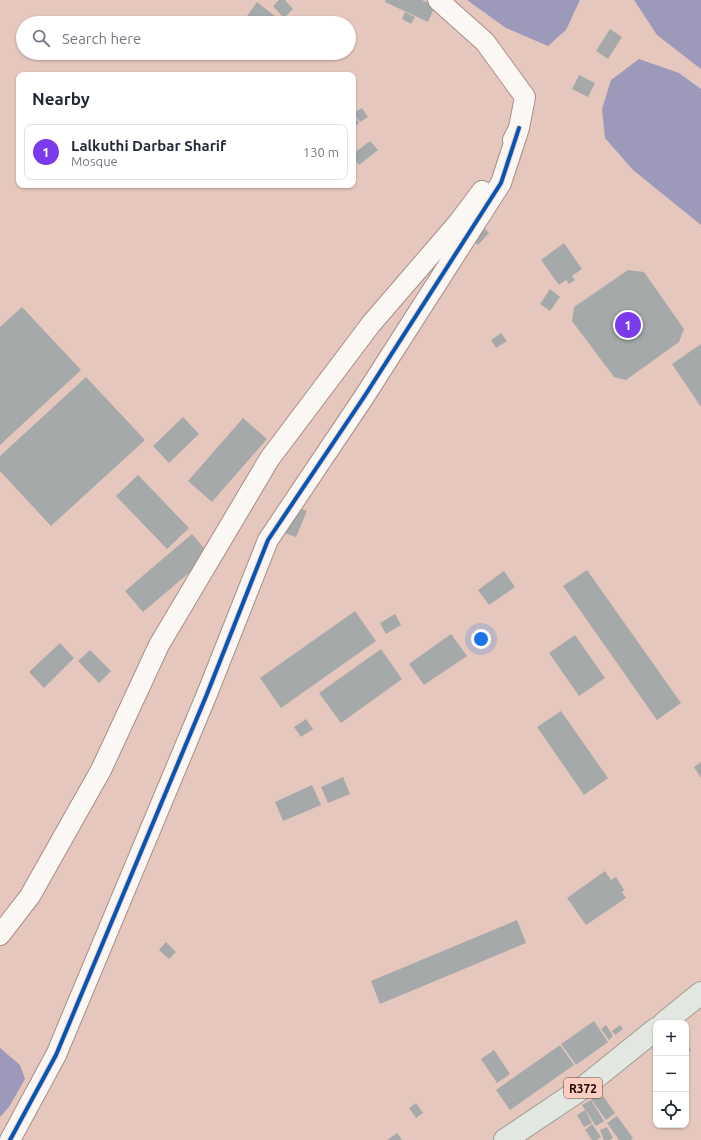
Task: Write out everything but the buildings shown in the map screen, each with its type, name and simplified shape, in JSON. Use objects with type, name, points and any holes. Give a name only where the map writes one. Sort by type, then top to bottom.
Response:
[{"type":"main road","points":[[668,1020],[701,993]]},
{"type":"main road","name":"R372","points":[[505,1140],[584,1087],[653,1031]]},
{"type":"street","points":[[10,1140],[56,1055],[207,694],[268,540],[364,397],[501,184],[519,128],[525,97],[485,42],[438,0]]},
{"type":"street","points":[[0,935],[34,890],[101,770],[159,645],[270,458],[371,324],[458,223],[501,166],[519,128]]},
{"type":"shaded area","points":[[467,0],[580,0],[566,30],[548,46],[506,28]]},
{"type":"shaded area","points":[[634,0],[701,0],[701,69],[657,35]]},
{"type":"shaded area","points":[[639,59],[679,73],[701,89],[701,225],[633,170],[605,138],[602,109],[611,80]]},
{"type":"shaded area","points":[[0,1048],[20,1065],[25,1079],[9,1107],[0,1117]]},
{"type":"cycle path","points":[[10,1140],[56,1055],[207,694],[268,540],[364,397],[501,183],[519,128]]},
{"type":"place","name":"Lalkuthi Darbar Sharif","points":[[628,325]]}]
